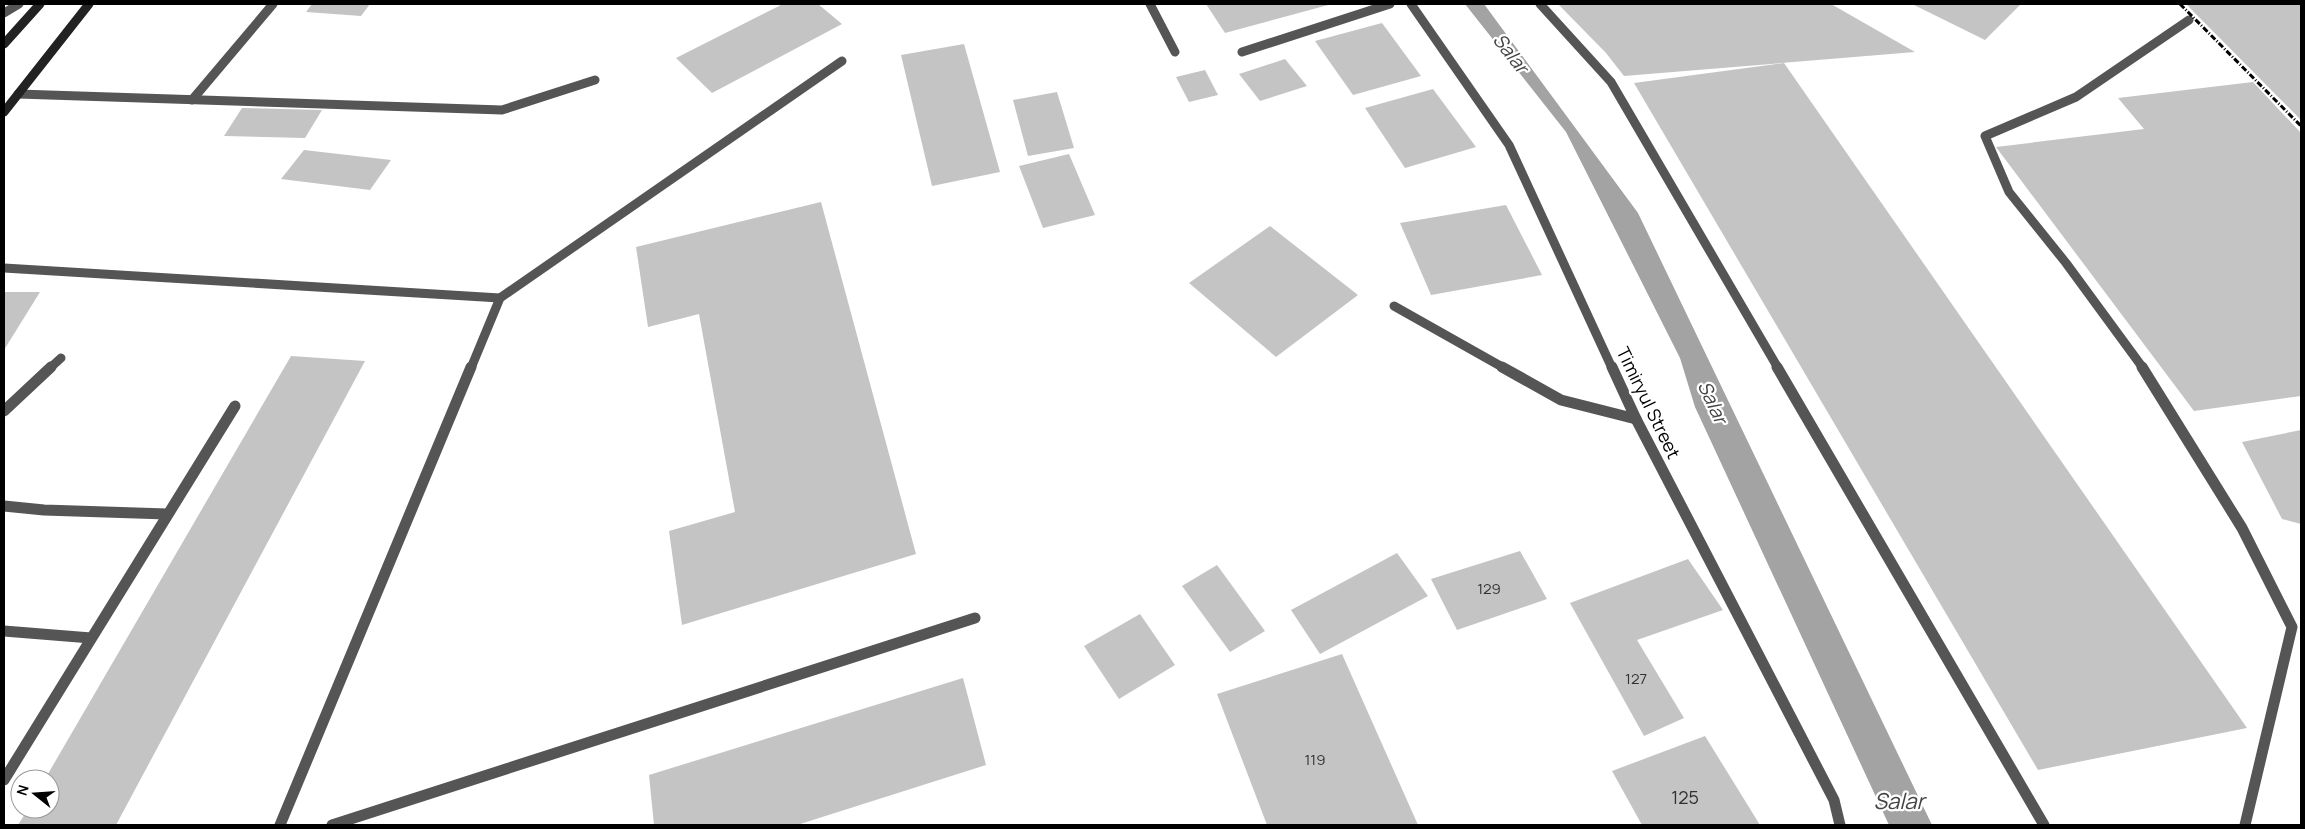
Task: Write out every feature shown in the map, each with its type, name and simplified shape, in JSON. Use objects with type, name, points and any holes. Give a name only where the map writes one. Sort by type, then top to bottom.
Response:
[{"type":"main road","points":[[4,44],[40,4]]},
{"type":"main road","points":[[4,112],[89,4]]},
{"type":"street","points":[[4,13],[19,4]]},
{"type":"street","points":[[192,100],[273,4]]},
{"type":"street","points":[[1150,4],[1175,52]]},
{"type":"street","points":[[1242,52],[1390,4]]},
{"type":"street","name":"Timiryul Street","points":[[1411,4],[1509,145],[1636,419],[1834,800],[1840,825]]},
{"type":"street","points":[[1540,4],[1611,82],[2044,825]]},
{"type":"street","points":[[2190,20],[2076,97],[1985,136],[2009,192],[2066,263],[2140,364],[2242,528],[2292,627],[2245,825]]},
{"type":"street","points":[[280,825],[500,298],[842,61]]},
{"type":"street","points":[[18,94],[502,110],[595,80]]},
{"type":"street","points":[[4,268],[500,298]]},
{"type":"street","points":[[1394,306],[1561,400],[1636,419]]},
{"type":"street","points":[[4,411],[61,358]]},
{"type":"street","points":[[4,780],[235,406]]},
{"type":"street","points":[[4,506],[44,510],[167,514]]},
{"type":"street","points":[[332,825],[975,618]]},
{"type":"street","points":[[4,631],[91,638]]},
{"type":"water","name":"Salar","points":[[1465,4],[1484,4],[1638,213],[1932,825],[1889,825],[1695,407],[1680,358],[1566,132]]},
{"type":"building","points":[[312,4],[370,4],[361,16],[306,12]]},
{"type":"building","points":[[783,4],[818,4],[842,24],[712,93],[676,58]]},
{"type":"building","points":[[1206,4],[1332,4],[1225,33]]},
{"type":"building","points":[[1558,4],[1831,4],[1915,52],[1624,76],[1606,53]]},
{"type":"building","points":[[1912,4],[2021,4],[1985,40]]},
{"type":"building","points":[[2186,4],[2301,4],[2301,120]]},
{"type":"building","points":[[1382,23],[1421,76],[1353,95],[1315,41]]},
{"type":"building","points":[[964,44],[1000,172],[932,186],[901,55]]},
{"type":"building","points":[[1285,59],[1307,86],[1260,101],[1239,74]]},
{"type":"building","points":[[1784,63],[2247,728],[2038,770],[1634,83]]},
{"type":"building","points":[[1205,70],[1218,95],[1189,102],[1176,77]]},
{"type":"building","points":[[2253,82],[2301,133],[2301,396],[2194,411],[1996,147],[2144,129],[2118,98]]},
{"type":"building","points":[[1433,89],[1476,147],[1405,168],[1365,108]]},
{"type":"building","points":[[1057,92],[1074,148],[1028,156],[1013,100]]},
{"type":"building","points":[[242,108],[322,110],[305,138],[224,136]]},
{"type":"building","points":[[304,150],[391,160],[370,190],[281,179]]},
{"type":"building","points":[[1069,154],[1095,215],[1043,228],[1019,166]]},
{"type":"building","points":[[821,202],[916,554],[682,625],[669,531],[735,512],[699,314],[648,327],[636,247]]},
{"type":"building","points":[[1506,205],[1542,275],[1431,295],[1400,223]]},
{"type":"building","points":[[1270,226],[1358,295],[1276,357],[1189,283]]},
{"type":"building","points":[[4,292],[40,292],[4,350]]},
{"type":"building","points":[[291,356],[365,361],[116,825],[18,825],[22,819],[60,819],[60,769],[51,769]]},
{"type":"building","points":[[2301,430],[2301,524],[2282,519],[2242,442]]},
{"type":"building","points":[[1520,551],[1547,599],[1457,630],[1431,579]]},
{"type":"building","points":[[1397,553],[1428,596],[1320,654],[1291,610]]},
{"type":"building","points":[[1688,559],[1723,610],[1637,640],[1684,718],[1644,736],[1570,603]]},
{"type":"building","points":[[1217,565],[1265,631],[1230,652],[1182,586]]},
{"type":"building","points":[[1140,614],[1175,665],[1119,699],[1084,646]]},
{"type":"building","points":[[1342,654],[1418,825],[1267,825],[1217,694]]},
{"type":"building","points":[[963,678],[986,765],[797,825],[654,825],[649,775]]},
{"type":"building","points":[[1705,736],[1760,825],[1642,825],[1612,771]]},
{"type":"railway","points":[[2180,4],[2301,126]]}]
